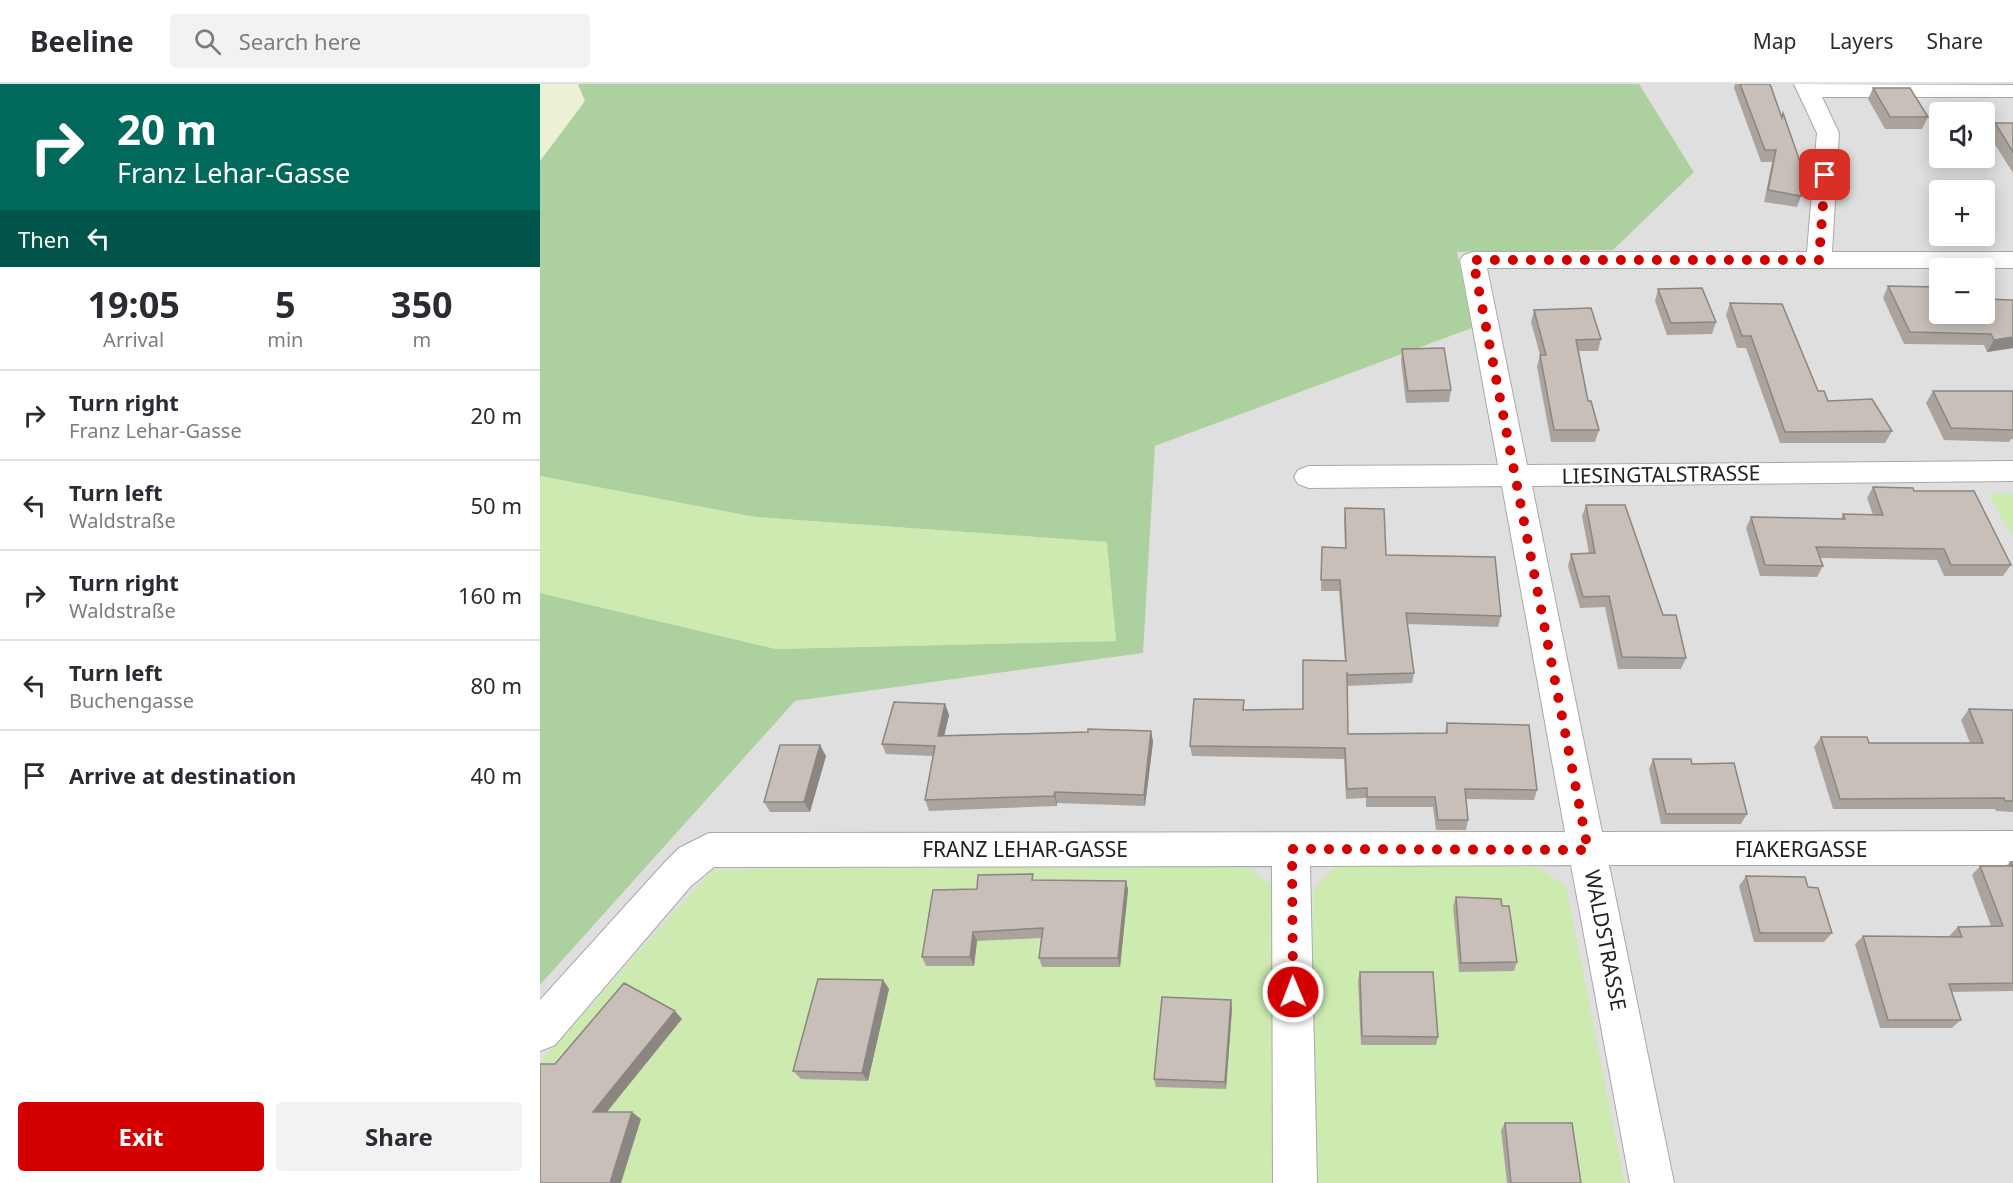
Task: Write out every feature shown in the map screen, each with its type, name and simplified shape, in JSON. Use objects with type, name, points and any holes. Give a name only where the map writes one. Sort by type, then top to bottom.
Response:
[{"type":"street","points":[[2013,91],[1808,87],[1828,133],[1819,260],[2013,260]]},
{"type":"street","name":"WALDSTRASSE","points":[[1653,1183],[1473,260],[1819,260]]},
{"type":"street","name":"LIESINGTALSTRASSE","points":[[1309,477],[2013,471]]},
{"type":"street","name":"FIAKERGASSE","points":[[1588,850],[2013,848]]},
{"type":"street","points":[[1292,849],[1294,1183]]},
{"type":"street","name":"FRANZ LEHAR-GASSE","points":[[540,1031],[678,874],[692,860],[709,850],[1588,850]]},
{"type":"shaded area","points":[[1639,84],[2013,84],[2013,1183],[540,1183],[540,985],[795,701],[1142,653],[1155,446],[1472,328],[1456,252],[1613,250],[1694,171]]},
{"type":"green space","points":[[540,84],[578,84],[586,101],[540,161]]},
{"type":"green space","points":[[578,84],[1639,84],[1694,172],[1613,250],[1457,252],[1472,328],[1155,446],[1143,653],[795,701],[540,985],[540,593],[776,649],[1116,641],[1107,542],[755,517],[540,476],[540,161],[585,101]]},
{"type":"green space","points":[[540,476],[755,517],[1108,542],[1116,641],[776,649],[540,593]]},
{"type":"green space","points":[[1988,494],[2013,494],[2013,537]]},
{"type":"green space","points":[[1342,860],[1538,867],[1566,886],[1625,1183],[1317,1183],[1312,1091],[1313,890]]},
{"type":"green space","points":[[885,865],[1245,866],[1273,886],[1276,1183],[540,1183],[540,1062],[712,870]]},
{"type":"building","points":[[1740,84],[1770,84],[1804,173],[1801,196],[1768,190],[1776,150],[1765,150]]},
{"type":"building","points":[[1873,88],[1910,88],[1928,117],[1890,117]]},
{"type":"building","points":[[1995,123],[2013,123],[2013,152]]},
{"type":"building","points":[[1888,286],[1929,287],[1929,324],[1995,324],[1995,299],[2013,300],[2013,337],[1994,340],[1991,334],[1910,332]]},
{"type":"building","points":[[1702,288],[1716,322],[1671,323],[1658,289]]},
{"type":"building","points":[[1730,303],[1782,304],[1818,391],[1824,391],[1828,401],[1872,399],[1892,431],[1785,432],[1751,336],[1742,336]]},
{"type":"building","points":[[1591,308],[1601,339],[1576,340],[1588,401],[1591,401],[1599,430],[1554,430],[1540,355],[1546,355],[1534,310]]},
{"type":"building","points":[[1444,348],[1451,390],[1408,391],[1402,349]]},
{"type":"building","points":[[1933,391],[2013,391],[2013,430],[1951,428]]},
{"type":"building","points":[[1873,487],[1913,488],[1914,491],[1974,491],[2011,565],[1951,565],[1944,549],[1816,547],[1823,566],[1765,565],[1751,517],[1845,519],[1843,514],[1883,515]]},
{"type":"building","points":[[1586,505],[1625,505],[1663,615],[1676,615],[1686,658],[1622,657],[1609,596],[1583,597],[1571,554],[1595,553]]},
{"type":"building","points":[[1345,508],[1384,509],[1386,555],[1495,557],[1501,616],[1406,613],[1414,673],[1347,675],[1348,734],[1447,733],[1447,723],[1529,725],[1537,790],[1465,789],[1468,820],[1438,820],[1435,797],[1367,797],[1367,788],[1347,789],[1345,748],[1190,746],[1194,699],[1244,700],[1243,710],[1303,709],[1303,660],[1346,661],[1340,580],[1321,580],[1322,547],[1346,548]]},
{"type":"building","points":[[894,702],[945,704],[938,736],[1088,732],[1088,729],[1151,731],[1144,795],[1055,792],[1054,796],[925,800],[935,746],[882,744]]},
{"type":"building","points":[[1969,709],[2013,710],[2013,801],[2005,801],[2004,798],[1840,799],[1821,737],[1867,737],[1869,743],[1983,743]]},
{"type":"building","points":[[780,745],[820,745],[804,802],[764,802]]},
{"type":"building","points":[[1653,759],[1691,759],[1692,764],[1734,763],[1747,814],[1666,814]]},
{"type":"building","points":[[2010,862],[2013,862],[2013,983],[1949,984],[1961,1020],[1888,1020],[1863,936],[1962,937],[1958,927],[2003,926],[1980,866],[2012,866]]},
{"type":"building","points":[[1033,874],[1032,880],[1126,881],[1118,958],[1039,958],[1043,928],[973,932],[970,957],[922,957],[933,890],[977,889],[978,875]]},
{"type":"building","points":[[1746,876],[1805,877],[1808,887],[1818,888],[1832,933],[1760,933]]},
{"type":"building","points":[[1456,897],[1501,899],[1502,906],[1509,906],[1517,962],[1461,963]]},
{"type":"building","points":[[1360,972],[1433,972],[1438,1037],[1362,1036]]},
{"type":"building","points":[[818,979],[883,980],[862,1073],[793,1071]]},
{"type":"building","points":[[624,983],[675,1011],[593,1112],[632,1112],[610,1183],[540,1183],[540,1064],[555,1064]]},
{"type":"building","points":[[1162,997],[1231,1000],[1225,1082],[1154,1079]]},
{"type":"building","points":[[1505,1123],[1572,1123],[1581,1183],[1511,1183]]},
{"type":"route","points":[[1293,992],[1292,849],[1588,850],[1473,260],[1819,260],[1825,175]]}]
